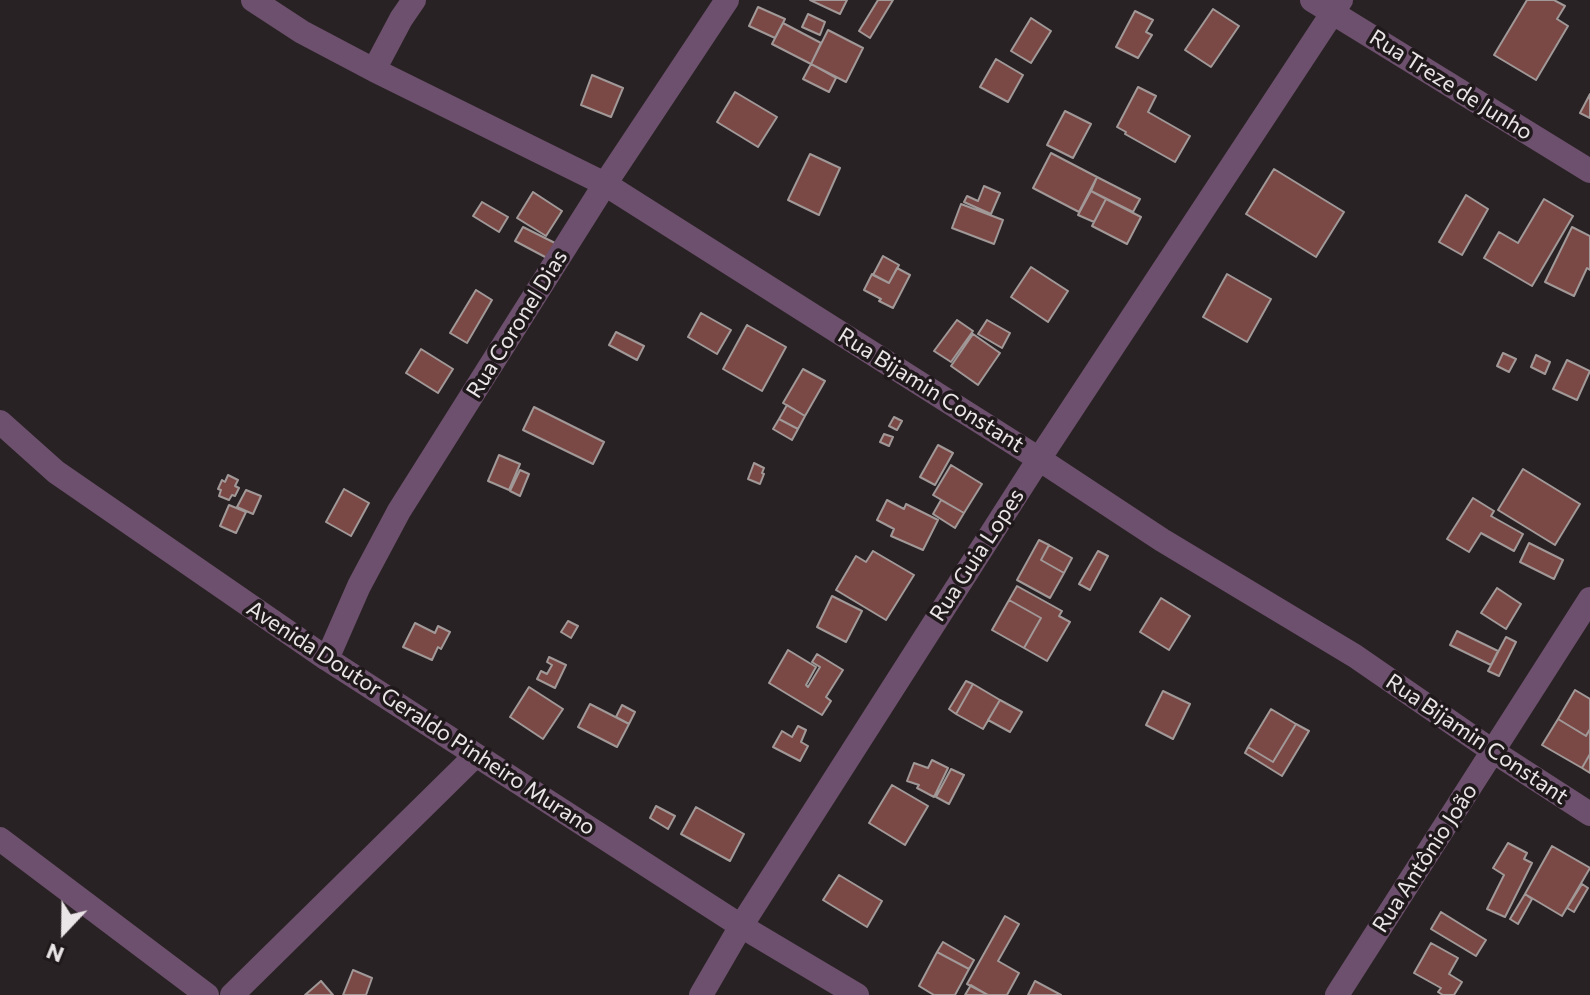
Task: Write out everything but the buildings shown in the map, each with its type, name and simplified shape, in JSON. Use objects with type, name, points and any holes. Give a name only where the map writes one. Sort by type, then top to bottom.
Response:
[{"type":"street","name":"Rua Bijamin Constant","points":[[253,0],[302,32],[374,70],[605,184],[1162,540],[1355,656],[1590,814]]},
{"type":"street","points":[[374,70],[414,0]]},
{"type":"street","name":"Rua Coronel Dias","points":[[327,659],[359,586],[399,511],[605,184],[727,0]]},
{"type":"street","name":"Rua Treze de Junho","points":[[1329,4],[1590,171]]},
{"type":"street","name":"Rua Guia Lopes","points":[[701,995],[741,926],[1329,4]]},
{"type":"street","name":"Avenida Doutor Geraldo Pinheiro Murano","points":[[0,422],[56,472],[327,659],[741,926],[857,995]]},
{"type":"street","name":"Rua Antônio João","points":[[1337,995],[1590,599]]},
{"type":"street","points":[[232,995],[475,756]]},
{"type":"street","points":[[0,839],[207,995]]}]
